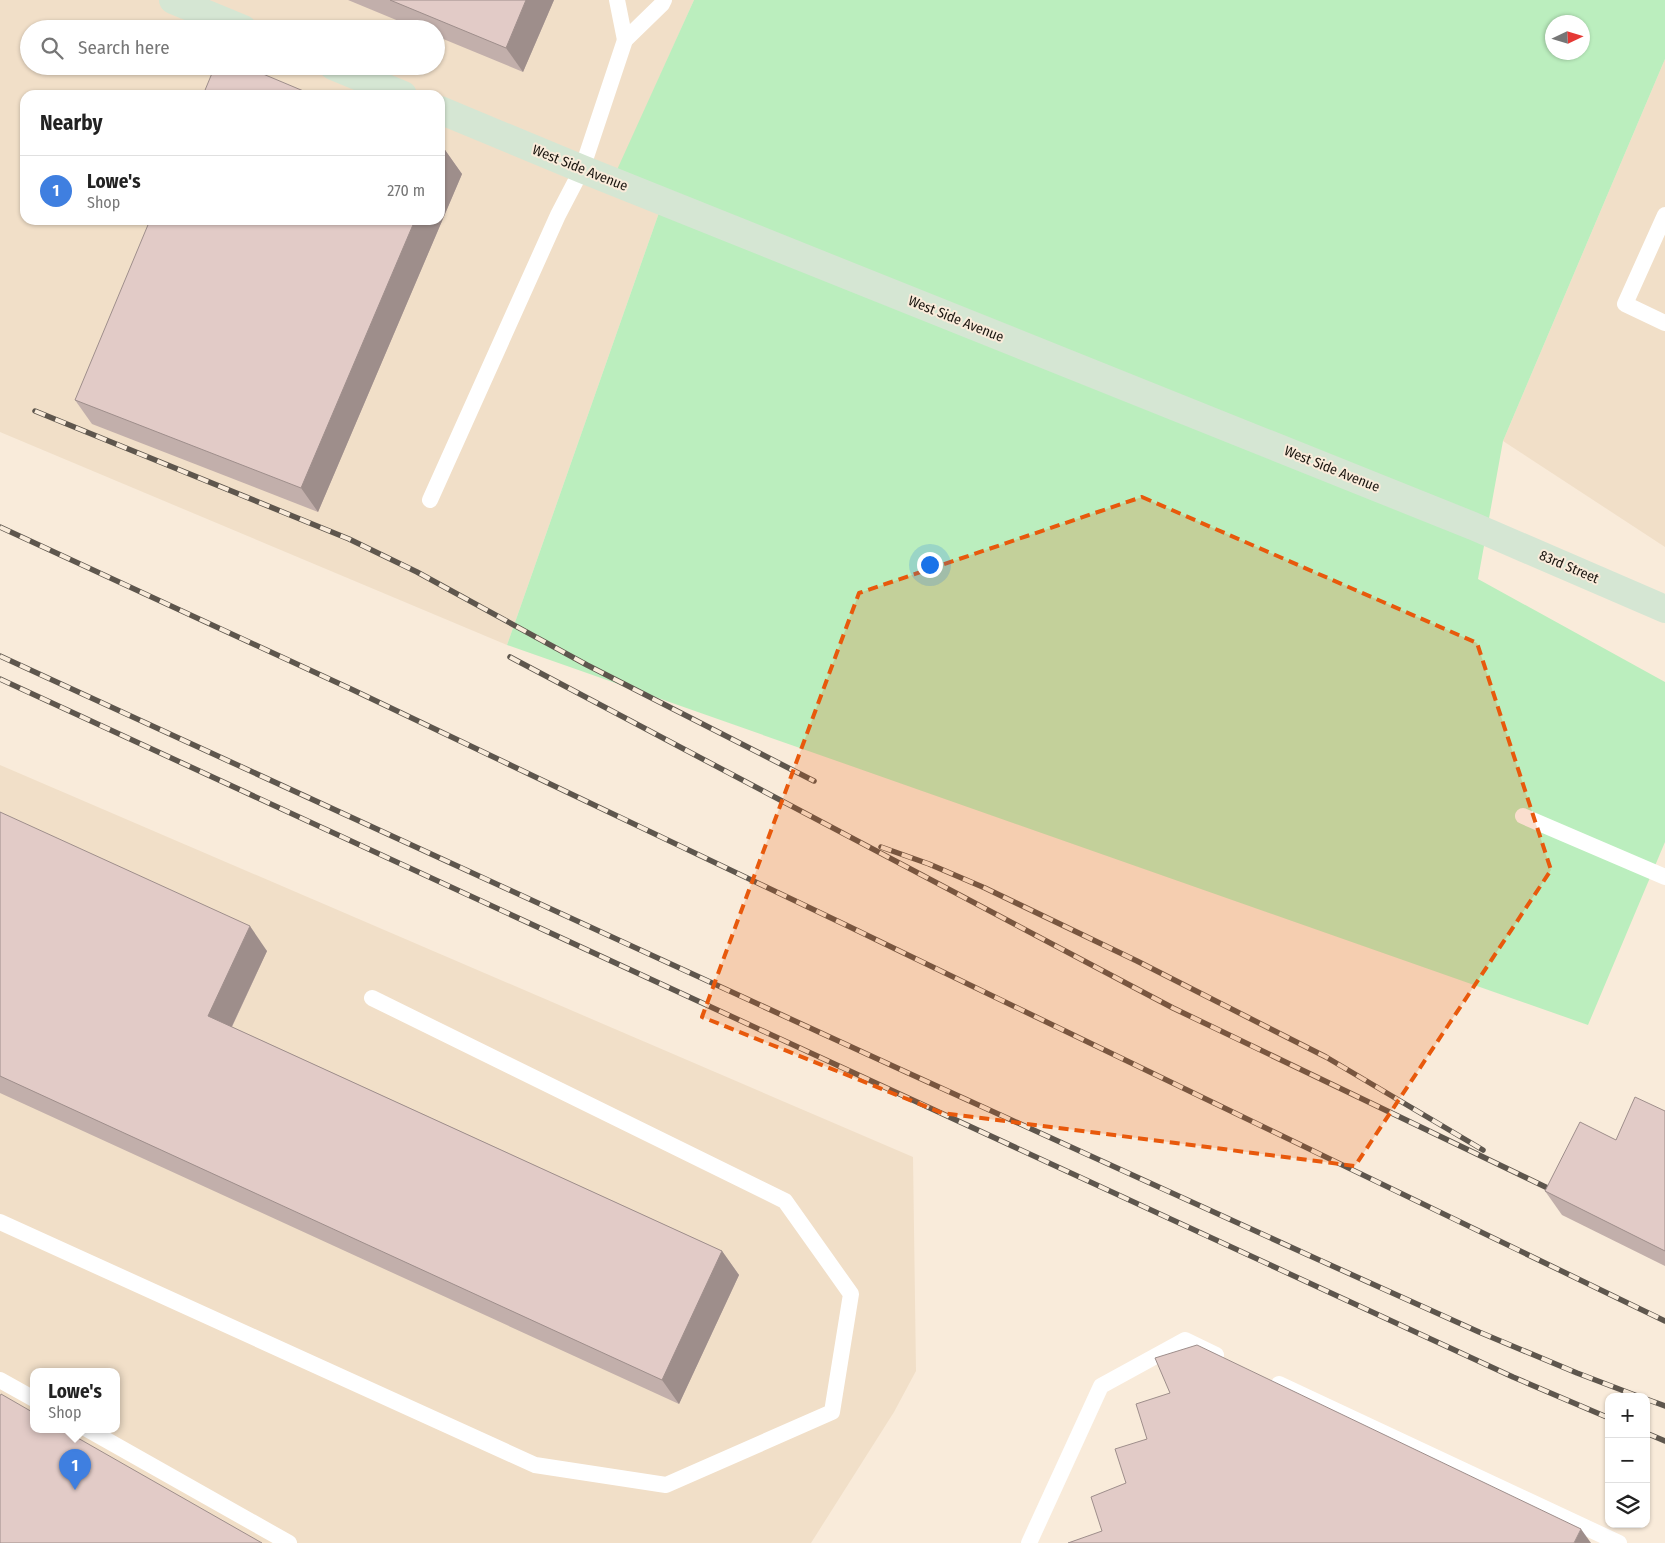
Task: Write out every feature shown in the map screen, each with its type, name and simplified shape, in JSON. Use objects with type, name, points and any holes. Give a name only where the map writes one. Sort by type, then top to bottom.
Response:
[{"type":"street","points":[[173,0],[221,20]]},
{"type":"street","points":[[355,75],[391,90]]},
{"type":"street","name":"West Side Avenue","points":[[445,112],[582,169],[1473,526]]},
{"type":"street","name":"83rd Street","points":[[1473,526],[1665,609]]},
{"type":"lane","points":[[617,0],[625,40]]},
{"type":"lane","points":[[430,500],[558,215],[582,169],[625,40],[664,0]]},
{"type":"lane","points":[[1665,215],[1625,304],[1665,323]]},
{"type":"lane","points":[[1523,816],[1665,877]]},
{"type":"lane","points":[[0,1222],[535,1465],[666,1485],[832,1412],[850,1294],[785,1201],[372,998]]},
{"type":"lane","points":[[1030,1543],[1101,1386],[1185,1340],[1230,1362]]},
{"type":"lane","points":[[1266,1378],[1619,1543]]},
{"type":"lane","points":[[0,1380],[30,1397]]},
{"type":"lane","points":[[94,1433],[289,1543]]},
{"type":"highlighted area","points":[[1142,497],[1477,643],[1551,870],[1355,1166],[942,1113],[702,1017],[859,593]]},
{"type":"shaded area","points":[[0,0],[694,0],[612,183],[661,207],[507,645],[0,432]]},
{"type":"shaded area","points":[[1665,59],[1665,547],[1503,441]]},
{"type":"shaded area","points":[[0,765],[913,1157],[916,1371],[894,1412],[811,1543],[0,1543]]},
{"type":"green space","points":[[694,0],[1665,0],[1665,59],[1503,441],[1478,579],[1665,682],[1665,842],[1588,1025],[507,645],[661,207],[611,183]]},
{"type":"building","points":[[390,0],[526,0],[506,48],[445,23],[445,20],[438,20]]},
{"type":"building","points":[[211,75],[265,75],[301,90],[205,90]]},
{"type":"building","points":[[148,225],[413,225],[301,488],[75,400]]},
{"type":"building","points":[[0,812],[250,926],[208,1016],[722,1251],[662,1380],[0,1076]]},
{"type":"building","points":[[1635,1097],[1665,1111],[1665,1251],[1545,1191],[1580,1122],[1616,1140]]},
{"type":"building","points":[[1197,1345],[1581,1529],[1574,1543],[1068,1543],[1102,1531],[1091,1497],[1126,1483],[1115,1449],[1147,1439],[1136,1404],[1170,1393],[1155,1358]]},
{"type":"building","points":[[1,1394],[30,1411],[30,1433],[69,1433],[262,1543],[0,1543]]},
{"type":"railway","points":[[35,411],[349,539],[417,572],[587,665],[814,781]]},
{"type":"railway","points":[[0,527],[351,689],[850,927],[1665,1321]]},
{"type":"railway","points":[[0,656],[1317,1259],[1479,1332],[1630,1393]]},
{"type":"railway","points":[[510,657],[1173,1008],[1558,1193]]},
{"type":"railway","points":[[0,679],[1513,1377],[1605,1416]]},
{"type":"railway","points":[[881,847],[929,864],[985,888],[1137,961],[1326,1057],[1483,1150]]},
{"type":"railway","points":[[1650,1400],[1665,1406]]},
{"type":"railway","points":[[1650,1435],[1665,1441]]},
{"type":"place","name":"Lowe's","points":[[75,1490]]}]
